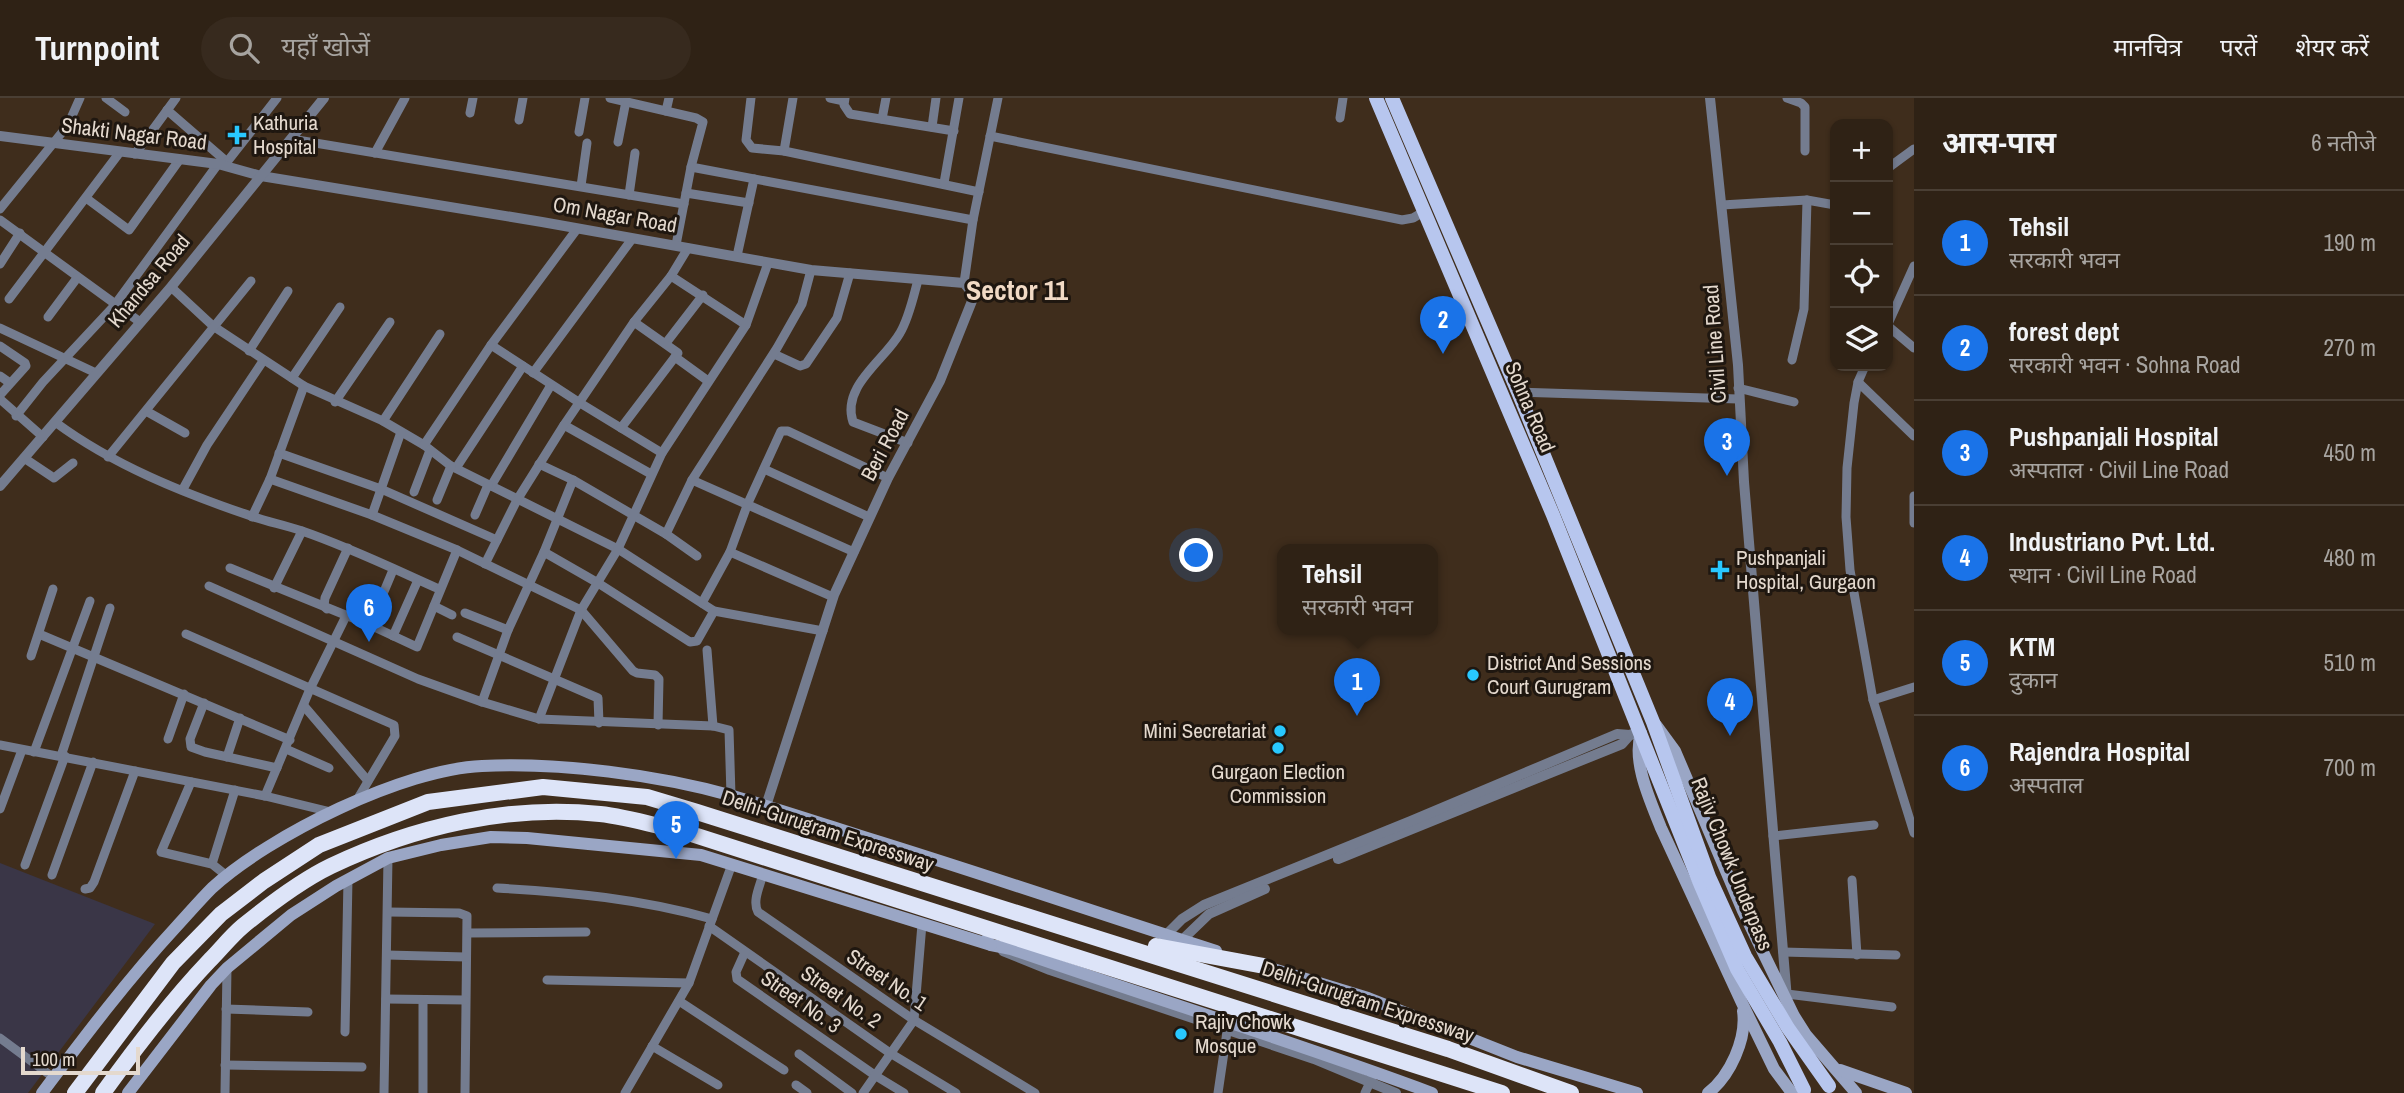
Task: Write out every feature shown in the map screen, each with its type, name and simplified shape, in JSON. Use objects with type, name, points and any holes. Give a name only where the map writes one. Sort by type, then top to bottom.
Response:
[{"type":"highway","name":"Delhi-Gurugram Expressway","points":[[75,1093],[173,963],[221,915],[264,881],[319,845],[428,802],[543,786],[648,797],[1448,1049],[1571,1093]]},
{"type":"highway","points":[[103,1093],[152,1026],[193,978],[241,928],[285,894],[330,867],[432,828],[489,817],[546,812],[601,814],[688,833],[1502,1093]]},
{"type":"highway","points":[[1004,909],[1058,917],[1172,951],[1264,966]]},
{"type":"main road","name":"Sohna Road","points":[[1376,98],[1553,515],[1637,733]]},
{"type":"main road","name":"Sohna Road","points":[[1392,98],[1518,392],[1653,722]]},
{"type":"main road","points":[[1653,722],[1675,751],[1743,911],[1806,1035],[1855,1092]]},
{"type":"main road","name":"Rajiv Chowk Underpass","points":[[1653,722],[1709,877],[1745,956],[1788,1028],[1829,1086]]},
{"type":"main road","points":[[1637,733],[1637,748],[1661,828],[1774,1069],[1798,1092]]},
{"type":"main road","name":"Rajiv Chowk Underpass","points":[[1637,733],[1737,969],[1780,1042],[1798,1092]]},
{"type":"main road","points":[[42,1093],[106,1008],[153,952],[213,887],[227,876],[254,856],[331,812],[394,786],[437,773],[481,766],[576,768],[731,795],[1368,998],[1517,1057],[1637,1093]]},
{"type":"main road","points":[[128,1093],[211,985],[227,968],[291,915],[348,879],[388,858],[441,845],[491,837],[555,840],[688,853],[732,864],[1011,949],[1228,1025],[1370,1082],[1432,1093]]},
{"type":"main road","points":[[966,923],[991,945]]},
{"type":"main road","points":[[1726,1093],[1726,1078],[1735,1056],[1744,1019],[1742,1003]]},
{"type":"main road","points":[[1708,1093],[1718,1086],[1735,1056]]},
{"type":"main road","points":[[1840,1073],[1906,1093]]},
{"type":"street","points":[[0,209],[68,125],[80,98]]},
{"type":"street","points":[[106,98],[125,112]]},
{"type":"street","points":[[135,154],[176,98]]},
{"type":"street","points":[[16,415],[64,358],[114,306],[277,98]]},
{"type":"street","name":"Khandsa Road","points":[[2,480],[43,437],[171,287],[324,98]]},
{"type":"street","points":[[375,153],[405,98]]},
{"type":"street","points":[[470,113],[473,98]]},
{"type":"street","points":[[519,120],[523,98]]},
{"type":"street","points":[[579,132],[584,98]]},
{"type":"street","points":[[610,98],[631,101],[703,122],[691,167],[676,246]]},
{"type":"street","points":[[667,111],[669,98]]},
{"type":"street","points":[[751,98],[746,136],[748,145],[752,148],[784,151],[979,192]]},
{"type":"street","points":[[784,151],[793,98]]},
{"type":"street","points":[[830,98],[845,99],[850,114],[954,131]]},
{"type":"street","points":[[883,119],[886,98]]},
{"type":"street","points":[[932,127],[936,98]]},
{"type":"street","points":[[944,183],[959,98]]},
{"type":"street","name":"Beri Road","points":[[766,806],[833,597],[888,478],[940,380],[972,301],[969,289],[964,283],[973,220],[998,98]]},
{"type":"street","points":[[1340,118],[1343,98]]},
{"type":"street","name":"Civil Line Road","points":[[1710,98],[1738,365],[1738,394],[1787,1000]]},
{"type":"street","points":[[1787,98],[1805,107],[1805,151]]},
{"type":"street","points":[[618,142],[631,101]]},
{"type":"street","points":[[167,110],[224,164]]},
{"type":"street","name":"Shakti Nagar Road","points":[[0,136],[224,164],[261,176]]},
{"type":"street","points":[[990,136],[1402,220],[1413,218],[1425,211]]},
{"type":"street","points":[[291,139],[684,204]]},
{"type":"street","points":[[581,186],[587,143]]},
{"type":"street","points":[[1893,164],[1914,149]]},
{"type":"street","points":[[9,299],[120,152]]},
{"type":"street","points":[[629,195],[635,153]]},
{"type":"street","points":[[86,198],[129,230],[180,159]]},
{"type":"street","points":[[691,167],[973,220]]},
{"type":"street","name":"Om Nagar Road","points":[[261,176],[811,270],[964,283]]},
{"type":"street","points":[[737,256],[754,179]]},
{"type":"street","points":[[686,193],[749,203]]},
{"type":"street","points":[[1722,205],[1807,200],[1830,204]]},
{"type":"street","points":[[1791,360],[1804,309],[1807,200]]},
{"type":"street","points":[[0,220],[46,252],[114,306],[140,322]]},
{"type":"street","points":[[414,492],[427,448],[491,345],[577,229]]},
{"type":"street","points":[[0,264],[20,233]]},
{"type":"street","points":[[533,373],[632,239]]},
{"type":"street","points":[[485,564],[517,500],[564,425],[688,248]]},
{"type":"street","points":[[539,719],[582,610],[618,549],[662,453],[746,326],[768,262]]},
{"type":"street","points":[[1893,314],[1914,266]]},
{"type":"street","points":[[666,534],[692,480],[774,354],[802,304],[811,270]]},
{"type":"street","points":[[774,354],[800,366],[806,364],[837,318],[850,273]]},
{"type":"street","points":[[671,275],[746,326]]},
{"type":"street","points":[[48,317],[77,278]]},
{"type":"street","points":[[108,457],[251,281]]},
{"type":"street","points":[[908,443],[853,422],[851,404],[858,387],[904,326],[918,281]]},
{"type":"street","points":[[171,287],[214,326],[304,386],[383,421],[454,467],[618,549],[714,611],[823,631]]},
{"type":"street","points":[[249,351],[288,291]]},
{"type":"street","points":[[666,343],[703,295]]},
{"type":"street","points":[[292,378],[340,307]]},
{"type":"street","points":[[335,402],[390,322]]},
{"type":"street","points":[[621,428],[678,352],[634,322]]},
{"type":"street","points":[[0,328],[96,373]]},
{"type":"street","points":[[1893,329],[1914,348]]},
{"type":"street","points":[[383,421],[440,334]]},
{"type":"street","points":[[491,345],[662,453]]},
{"type":"street","points":[[0,346],[25,363],[24,369],[0,397],[16,415],[43,437]]},
{"type":"street","points":[[676,357],[708,381]]},
{"type":"street","points":[[183,489],[207,445],[263,361]]},
{"type":"street","points":[[437,500],[454,467],[523,366]]},
{"type":"street","points":[[1863,371],[1858,383],[1847,468],[1846,517],[1850,570],[1873,700],[1914,832]]},
{"type":"street","points":[[0,376],[10,383]]},
{"type":"street","points":[[1858,383],[1914,436]]},
{"type":"street","points":[[475,515],[490,485],[551,385]]},
{"type":"street","points":[[252,517],[270,479],[304,386]]},
{"type":"street","points":[[1518,392],[1738,394],[1794,402]]},
{"type":"street","points":[[146,411],[185,433]]},
{"type":"street","points":[[55,422],[108,457],[252,517],[348,548],[439,589]]},
{"type":"street","points":[[564,425],[651,474]]},
{"type":"street","points":[[702,603],[730,552],[748,503],[778,436],[783,431],[888,478]]},
{"type":"street","points":[[372,515],[401,432]]},
{"type":"street","points":[[279,453],[381,489],[497,540]]},
{"type":"street","points":[[24,458],[54,478],[73,463]]},
{"type":"street","points":[[539,464],[633,514],[697,556]]},
{"type":"street","points":[[764,469],[869,517]]},
{"type":"street","points":[[270,479],[372,515],[457,550],[582,610],[633,671],[655,675],[659,679],[658,725]]},
{"type":"street","points":[[482,702],[508,630],[573,480]]},
{"type":"street","points":[[692,480],[853,552]]},
{"type":"street","points":[[1914,496],[1914,523]]},
{"type":"street","points":[[274,588],[302,531]]},
{"type":"street","points":[[327,609],[324,606],[325,598],[348,548]]},
{"type":"street","points":[[230,568],[370,625],[417,648],[457,550]]},
{"type":"street","points":[[544,552],[690,642],[697,641],[714,611]]},
{"type":"street","points":[[730,552],[833,597]]},
{"type":"street","points":[[370,625],[393,570]]},
{"type":"street","points":[[393,636],[418,580]]},
{"type":"street","points":[[209,586],[418,679],[539,719],[713,726],[726,729],[730,732],[731,795]]},
{"type":"street","points":[[31,656],[53,589]]},
{"type":"street","points":[[34,752],[90,601]]},
{"type":"street","points":[[434,606],[452,615]]},
{"type":"street","points":[[25,865],[110,608]]},
{"type":"street","points":[[465,613],[508,630]]},
{"type":"street","points":[[265,796],[332,640],[346,616]]},
{"type":"street","points":[[39,634],[240,718],[329,768]]},
{"type":"street","points":[[186,634],[394,725],[395,736],[357,802]]},
{"type":"street","points":[[457,637],[598,698],[599,723]]},
{"type":"street","points":[[707,650],[713,726]]},
{"type":"street","points":[[1873,700],[1914,687]]},
{"type":"street","points":[[168,739],[184,694]]},
{"type":"street","points":[[204,703],[189,744],[194,749],[277,768]]},
{"type":"street","points":[[304,706],[368,781]]},
{"type":"street","points":[[227,757],[240,718]]},
{"type":"street","points":[[1166,935],[1204,905],[1617,734],[1637,733]]},
{"type":"street","points":[[1182,940],[1197,924],[1222,907],[1513,786],[1622,744],[1637,733]]},
{"type":"street","points":[[0,746],[235,790],[331,812]]},
{"type":"street","points":[[0,809],[22,750]]},
{"type":"street","points":[[52,875],[93,762]]},
{"type":"street","points":[[85,889],[90,888],[94,882],[135,771]]},
{"type":"street","points":[[191,782],[161,852],[212,864],[227,876]]},
{"type":"street","points":[[212,864],[235,790]]},
{"type":"street","points":[[1773,836],[1874,825]]},
{"type":"street","points":[[384,1093],[388,858]]},
{"type":"street","points":[[627,1092],[689,982],[732,864]]},
{"type":"street","name":"Street No. 1","points":[[763,874],[755,901],[758,912],[914,1020],[1035,1093]]},
{"type":"street","points":[[345,1032],[348,879]]},
{"type":"street","points":[[1852,880],[1857,955]]},
{"type":"street","points":[[497,888],[556,891],[669,907],[710,923]]},
{"type":"street","points":[[388,912],[459,913],[467,916],[465,1093]]},
{"type":"street","name":"Street No. 2","points":[[710,923],[745,952],[890,1054],[956,1093]]},
{"type":"street","points":[[863,1093],[914,1020],[922,924]]},
{"type":"street","points":[[468,933],[586,932]]},
{"type":"street","name":"Street No. 3","points":[[745,952],[736,971],[737,979],[904,1093]]},
{"type":"street","points":[[1783,953],[1896,955]]},
{"type":"street","points":[[387,955],[466,957]]},
{"type":"street","points":[[225,1093],[227,968]]},
{"type":"street","points":[[547,980],[689,982]]},
{"type":"street","points":[[386,999],[465,1000]]},
{"type":"street","points":[[423,1000],[423,1093]]},
{"type":"street","points":[[1787,1000],[1892,1006]]},
{"type":"street","points":[[678,1001],[784,1070]]},
{"type":"street","points":[[226,1009],[309,1012]]},
{"type":"street","points":[[1218,1093],[1228,1025]]},
{"type":"street","points":[[0,1038],[54,1078]]},
{"type":"street","points":[[652,1046],[718,1085]]},
{"type":"street","points":[[799,1054],[852,1093]]},
{"type":"street","points":[[225,1065],[362,1068]]},
{"type":"street","points":[[1370,1082],[1396,1093]]},
{"type":"street","points":[[796,1085],[807,1093]]},
{"type":"shaded area","points":[[0,863],[155,924],[28,1093],[0,1093]]},
{"type":"place","name":"Kathuria Hospital","points":[[237,135]]},
{"type":"place","name":"forest dept","points":[[1443,354]]},
{"type":"place","name":"Pushpanjali Hospital","points":[[1727,476]]},
{"type":"place","name":"Pushpanjali Hospital, Gurgaon","points":[[1720,570]]},
{"type":"place","name":"Rajendra Hospital","points":[[369,642]]},
{"type":"place","name":"District And Sessions Court Gurugram","points":[[1473,675]]},
{"type":"place","name":"Tehsil","points":[[1357,716]]},
{"type":"place","name":"Mini Secretariat","points":[[1280,731]]},
{"type":"place","name":"Industriano Pvt. Ltd.","points":[[1730,736]]},
{"type":"place","name":"Gurgaon Election Commission","points":[[1278,748]]},
{"type":"place","name":"KTM","points":[[676,859]]},
{"type":"place","name":"Rajiv Chowk Mosque","points":[[1181,1034]]},
{"type":"district","name":"Sector 11","points":[[1017,290]]}]
